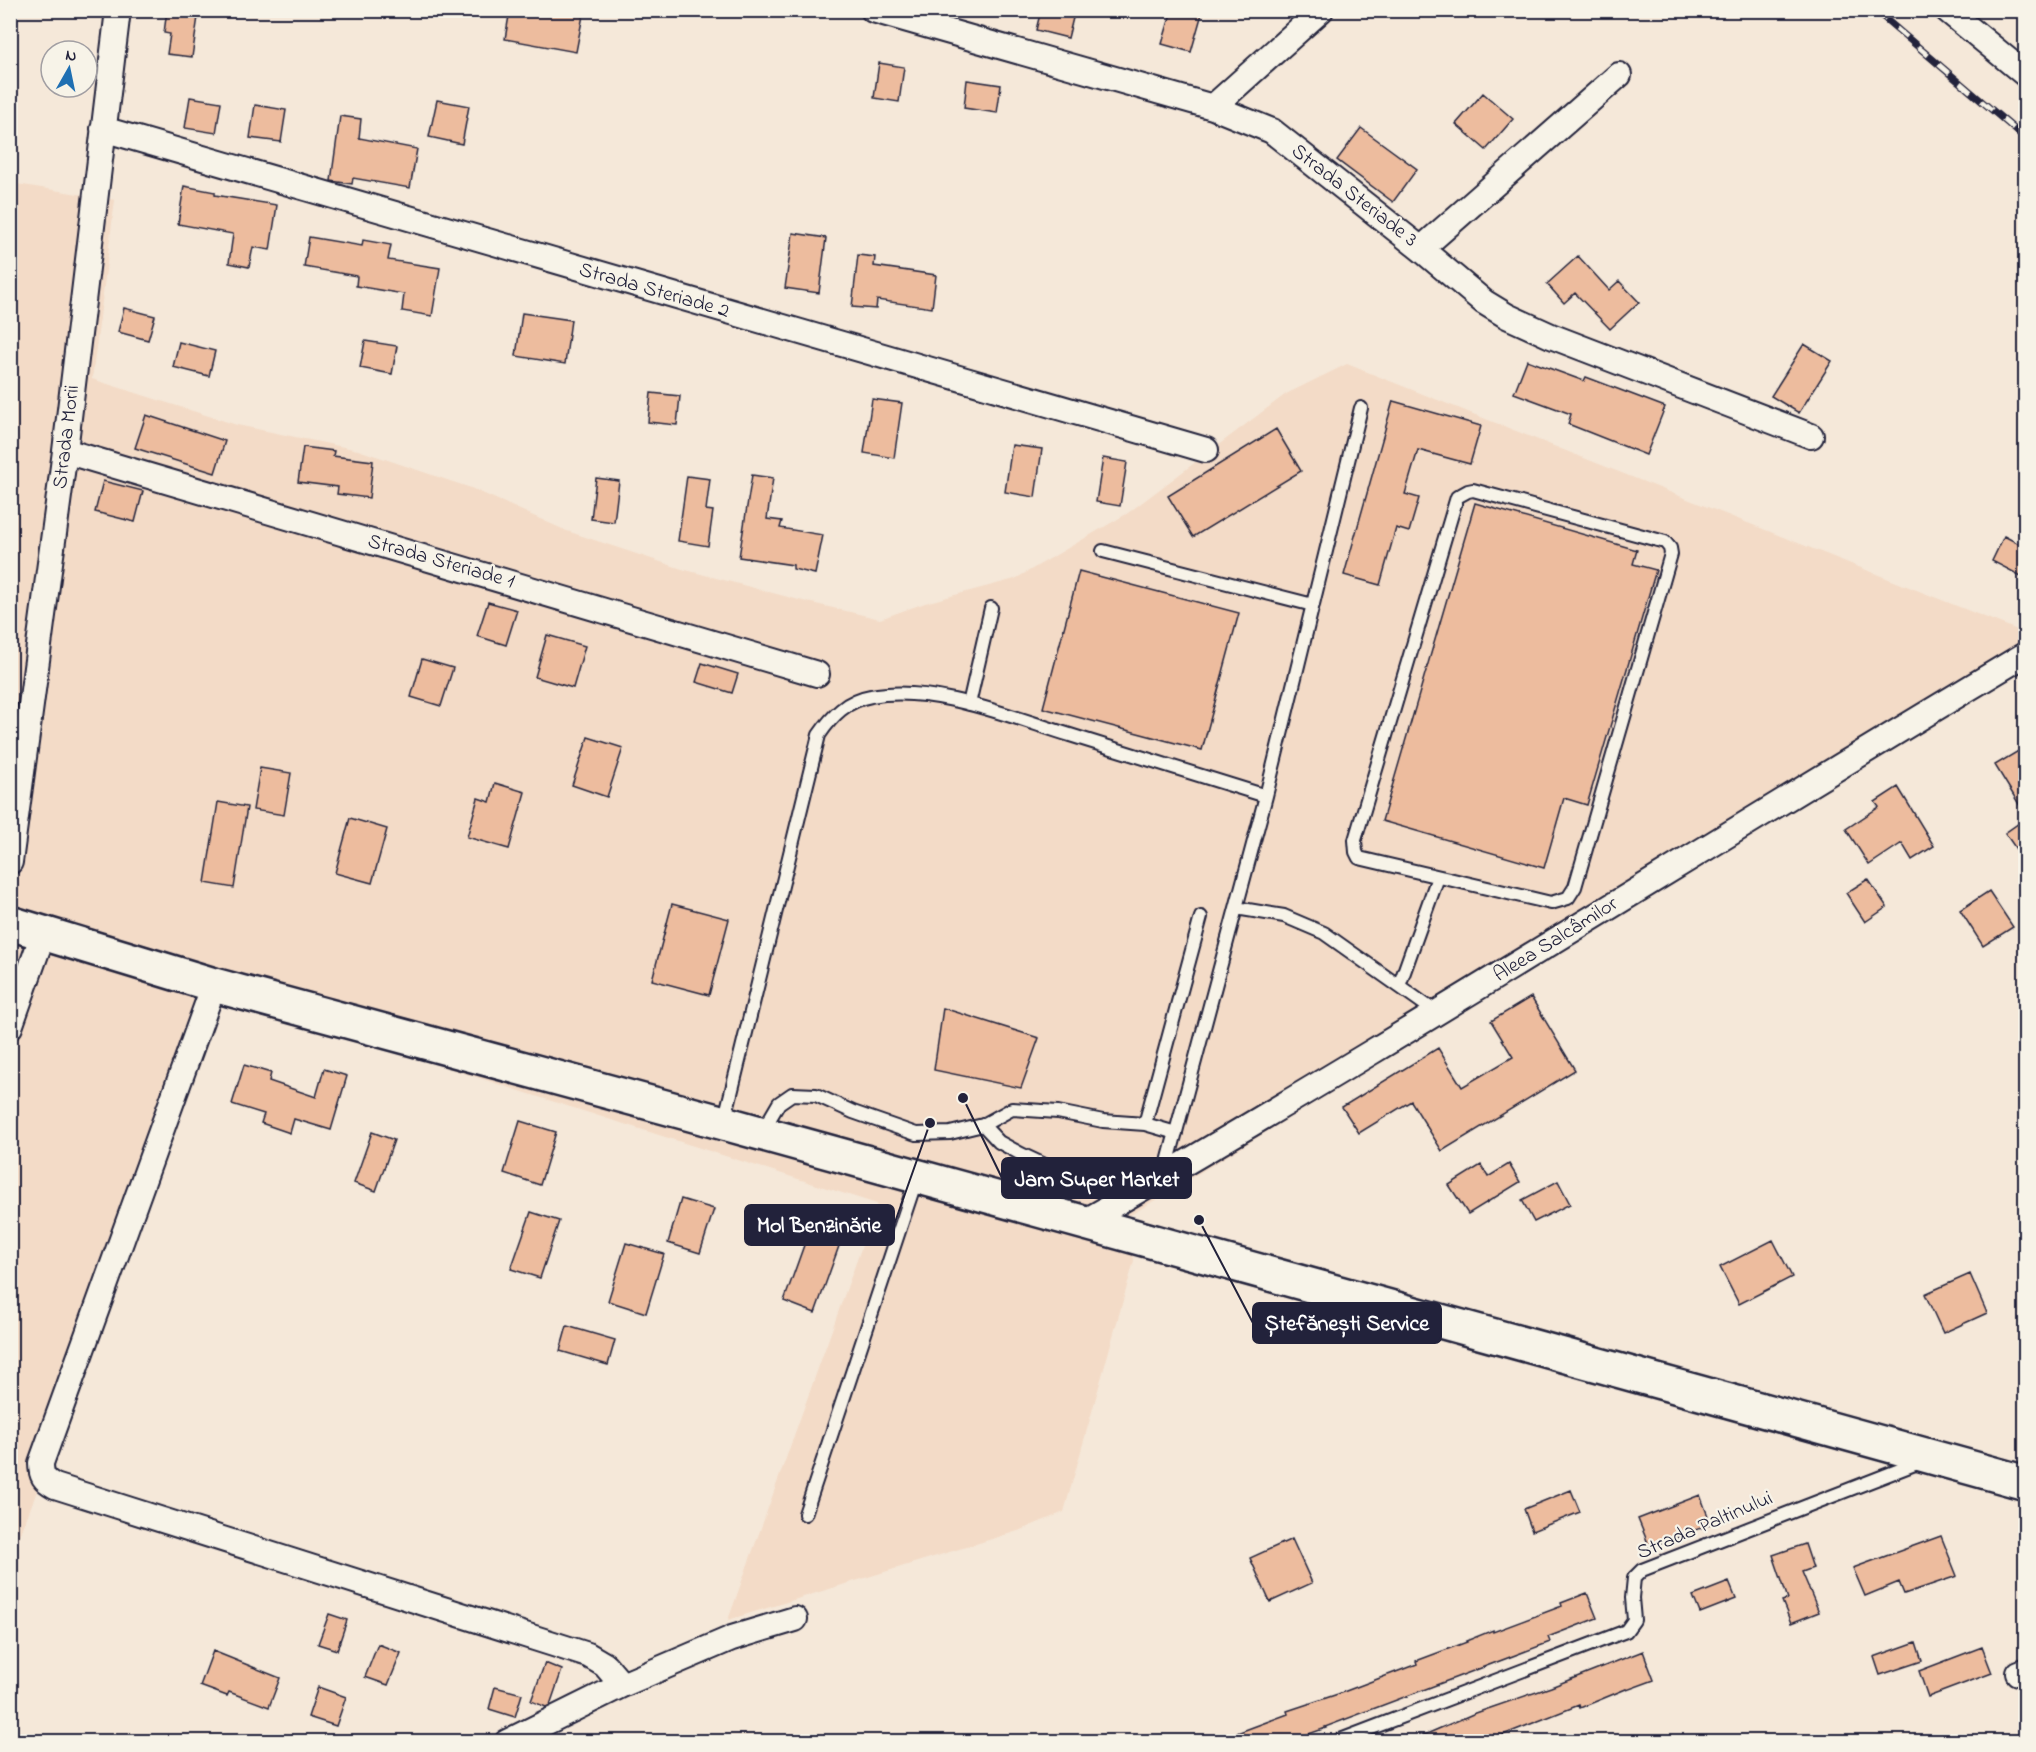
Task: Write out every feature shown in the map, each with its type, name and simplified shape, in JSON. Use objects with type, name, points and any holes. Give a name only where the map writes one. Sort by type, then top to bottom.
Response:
[{"type":"main road","points":[[10,923],[214,985],[761,1133],[2025,1483]]},
{"type":"street","name":"Strada Steriade 3","points":[[873,10],[1213,107],[1272,131],[1484,302],[1507,316],[1551,336],[1811,436]]},
{"type":"street","points":[[1213,107],[1321,10]]},
{"type":"street","points":[[1947,10],[2025,75]]},
{"type":"street","name":"Strada Morii","points":[[10,862],[65,451],[104,129],[112,12]]},
{"type":"street","points":[[1421,249],[1619,75]]},
{"type":"street","name":"Strada Steriade 2","points":[[104,129],[1206,450]]},
{"type":"street","name":"Strada Steriade 1","points":[[65,451],[817,674]]},
{"type":"street","name":"Aleea Salcâmilor","points":[[1084,1222],[1164,1177],[1437,1013],[2025,654]]},
{"type":"street","points":[[10,1027],[43,934]]},
{"type":"street","points":[[214,985],[41,1462],[44,1480],[55,1486],[588,1655],[605,1665],[622,1685]]},
{"type":"street","points":[[507,1742],[622,1685],[732,1638],[795,1619]]},
{"type":"lane","points":[[1164,1177],[1266,796],[1361,408]]},
{"type":"lane","points":[[1473,490],[1665,542],[1671,554],[1575,887],[1568,898],[1551,903],[1438,877],[1359,858],[1355,840],[1457,497],[1473,490]]},
{"type":"lane","points":[[1103,551],[1313,605]]},
{"type":"lane","points":[[969,704],[992,608]]},
{"type":"lane","points":[[724,1123],[819,735],[832,717],[848,704],[871,696],[913,693],[969,704],[1266,796]]},
{"type":"lane","points":[[1399,986],[1438,877]]},
{"type":"lane","points":[[1236,908],[1284,916],[1324,933],[1437,1013]]},
{"type":"lane","points":[[1145,1124],[1201,916]]},
{"type":"lane","points":[[761,1133],[779,1103],[792,1094],[816,1095],[853,1112],[916,1134],[950,1133],[983,1125],[1012,1109],[1145,1124],[1176,1134]]},
{"type":"lane","points":[[983,1125],[999,1142],[1013,1150],[1122,1201]]},
{"type":"lane","points":[[805,1514],[917,1176]]},
{"type":"lane","name":"Strada Paltinului","points":[[1335,1742],[1626,1631],[1634,1620],[1632,1598],[1634,1578],[1642,1570],[1932,1457]]},
{"type":"shaded area","points":[[11,183],[115,200],[92,379],[237,425],[358,450],[471,488],[567,531],[682,569],[799,600],[880,619],[925,603],[1015,579],[1128,513],[1286,394],[1347,364],[2025,633],[2025,668],[1129,1216],[1134,1261],[1064,1512],[1018,1531],[728,1620],[877,1204],[217,995],[103,1318],[11,1559]]},
{"type":"building","points":[[167,10],[199,10],[192,57],[167,54],[170,34],[164,33]]},
{"type":"building","points":[[510,10],[584,10],[576,52],[505,39]]},
{"type":"building","points":[[1041,10],[1075,10],[1068,38],[1036,30]]},
{"type":"building","points":[[1172,10],[1203,10],[1191,52],[1162,44]]},
{"type":"building","points":[[879,63],[904,67],[899,102],[874,98]]},
{"type":"building","points":[[967,80],[1001,85],[997,113],[964,108]]},
{"type":"building","points":[[1483,93],[1513,119],[1486,150],[1456,124]]},
{"type":"building","points":[[190,97],[221,102],[216,133],[185,128]]},
{"type":"building","points":[[437,100],[469,106],[462,144],[429,137]]},
{"type":"building","points":[[255,105],[286,110],[281,142],[250,138]]},
{"type":"building","points":[[340,116],[361,119],[359,138],[417,149],[410,188],[353,178],[352,184],[331,181]]},
{"type":"building","points":[[1361,128],[1417,169],[1393,202],[1337,160]]},
{"type":"building","points":[[184,186],[215,192],[215,195],[277,205],[270,250],[253,247],[249,267],[229,263],[233,234],[178,224]]},
{"type":"building","points":[[793,233],[826,238],[819,293],[785,288]]},
{"type":"building","points":[[309,237],[362,246],[363,240],[391,245],[388,260],[440,268],[432,316],[402,311],[404,294],[356,286],[357,276],[304,267]]},
{"type":"building","points":[[858,255],[875,257],[874,266],[936,275],[932,308],[877,300],[876,309],[852,307]]},
{"type":"building","points":[[1578,256],[1609,290],[1619,281],[1639,302],[1610,329],[1575,293],[1564,303],[1547,284]]},
{"type":"building","points":[[124,308],[155,316],[148,340],[118,332]]},
{"type":"building","points":[[522,313],[571,320],[565,364],[516,356]]},
{"type":"building","points":[[365,341],[397,346],[392,374],[360,368]]},
{"type":"building","points":[[179,342],[215,351],[209,376],[173,367]]},
{"type":"building","points":[[1804,344],[1832,361],[1799,413],[1771,396]]},
{"type":"building","points":[[1527,360],[1584,381],[1586,377],[1665,407],[1646,455],[1568,424],[1571,414],[1514,393]]},
{"type":"building","points":[[651,393],[680,396],[677,425],[648,422]]},
{"type":"building","points":[[872,399],[902,403],[894,458],[864,453]]},
{"type":"building","points":[[1393,401],[1481,426],[1470,464],[1418,450],[1405,494],[1419,498],[1409,532],[1396,528],[1380,585],[1344,575]]},
{"type":"building","points":[[146,415],[225,441],[215,473],[135,448]]},
{"type":"building","points":[[1276,429],[1301,471],[1193,537],[1168,496]]},
{"type":"building","points":[[1012,445],[1042,449],[1035,497],[1005,492]]},
{"type":"building","points":[[303,447],[334,451],[333,456],[373,461],[369,498],[337,494],[338,487],[298,482]]},
{"type":"building","points":[[1103,458],[1127,462],[1120,506],[1096,502]]},
{"type":"building","points":[[752,475],[773,478],[767,519],[782,521],[780,528],[823,535],[815,574],[793,569],[793,565],[739,557]]},
{"type":"building","points":[[687,476],[710,479],[706,510],[713,511],[708,546],[678,541]]},
{"type":"building","points":[[596,478],[619,481],[614,522],[591,519]]},
{"type":"building","points":[[103,481],[143,491],[135,522],[95,512]]},
{"type":"building","points":[[1475,503],[1637,550],[1633,564],[1656,570],[1587,805],[1564,798],[1544,868],[1382,821]]},
{"type":"building","points":[[2004,536],[2025,547],[2025,578],[1992,561]]},
{"type":"building","points":[[1079,571],[1239,613],[1202,750],[1043,708]]},
{"type":"building","points":[[488,602],[517,610],[506,645],[477,636]]},
{"type":"building","points":[[547,635],[585,646],[573,688],[535,677]]},
{"type":"building","points":[[422,659],[453,668],[441,706],[411,697]]},
{"type":"building","points":[[702,663],[738,674],[732,693],[696,682]]},
{"type":"building","points":[[588,737],[623,748],[607,797],[572,785]]},
{"type":"building","points":[[2020,750],[2025,759],[2025,814],[1995,765]]},
{"type":"building","points":[[260,768],[291,773],[284,815],[253,810]]},
{"type":"building","points":[[495,783],[525,792],[509,849],[467,837],[478,798],[490,802]]},
{"type":"building","points":[[1898,787],[1934,846],[1912,860],[1902,843],[1869,865],[1846,829],[1879,807],[1875,802]]},
{"type":"building","points":[[218,802],[247,807],[234,888],[205,883]]},
{"type":"building","points":[[350,818],[387,829],[372,883],[335,873]]},
{"type":"building","points":[[2025,819],[2025,862],[2005,833]]},
{"type":"building","points":[[1868,879],[1887,907],[1865,922],[1846,893]]},
{"type":"building","points":[[1989,891],[2013,927],[1983,946],[1960,910]]},
{"type":"building","points":[[672,904],[729,919],[709,995],[652,980]]},
{"type":"building","points":[[1531,997],[1575,1070],[1442,1151],[1411,1101],[1359,1133],[1342,1107],[1438,1048],[1462,1087],[1513,1057],[1491,1021]]},
{"type":"building","points":[[943,1008],[1039,1038],[1021,1088],[934,1070]]},
{"type":"building","points":[[244,1065],[271,1073],[269,1081],[316,1097],[324,1069],[347,1076],[331,1130],[294,1119],[290,1133],[261,1123],[264,1114],[232,1104]]},
{"type":"building","points":[[520,1121],[556,1132],[540,1185],[504,1173]]},
{"type":"building","points":[[372,1132],[394,1140],[376,1191],[354,1183]]},
{"type":"building","points":[[1509,1164],[1520,1182],[1468,1214],[1449,1185],[1481,1165],[1488,1177]]},
{"type":"building","points":[[1558,1181],[1570,1204],[1534,1222],[1522,1200]]},
{"type":"building","points":[[681,1199],[714,1209],[700,1253],[668,1243]]},
{"type":"building","points":[[817,1209],[848,1221],[815,1313],[784,1301]]},
{"type":"building","points":[[531,1212],[559,1221],[540,1278],[511,1269]]},
{"type":"building","points":[[1773,1240],[1792,1277],[1739,1304],[1720,1267]]},
{"type":"building","points":[[626,1243],[664,1254],[646,1313],[608,1301]]},
{"type":"building","points":[[1970,1274],[1987,1313],[1943,1333],[1925,1294]]},
{"type":"building","points":[[567,1326],[615,1340],[608,1365],[560,1351]]},
{"type":"building","points":[[1571,1490],[1580,1512],[1532,1531],[1524,1509]]},
{"type":"building","points":[[1700,1495],[1711,1524],[1650,1548],[1638,1519]]},
{"type":"building","points":[[1941,1536],[1957,1576],[1904,1594],[1899,1582],[1865,1596],[1853,1568]]},
{"type":"building","points":[[1292,1539],[1312,1583],[1270,1602],[1250,1558]]},
{"type":"building","points":[[1805,1544],[1813,1568],[1802,1572],[1819,1612],[1791,1623],[1782,1601],[1788,1599],[1773,1555]]},
{"type":"building","points":[[1729,1582],[1736,1599],[1700,1613],[1693,1596]]},
{"type":"building","points":[[1587,1593],[1597,1618],[1548,1637],[1550,1642],[1286,1742],[1218,1742],[1218,1740],[1288,1714],[1287,1711],[1417,1664],[1416,1661],[1493,1630],[1493,1632],[1562,1606],[1561,1603]]},
{"type":"building","points":[[329,1614],[347,1620],[337,1650],[318,1644]]},
{"type":"building","points":[[1916,1642],[1922,1661],[1880,1675],[1874,1657]]},
{"type":"building","points":[[378,1644],[401,1653],[388,1685],[365,1677]]},
{"type":"building","points":[[1982,1647],[1992,1673],[1928,1697],[1919,1671]]},
{"type":"building","points":[[213,1651],[280,1678],[269,1707],[229,1692],[227,1696],[200,1686]]},
{"type":"building","points":[[1643,1651],[1654,1680],[1580,1708],[1579,1705],[1485,1742],[1408,1742],[1473,1714]]},
{"type":"building","points":[[545,1663],[562,1670],[550,1705],[546,1707],[531,1701]]},
{"type":"building","points":[[318,1687],[346,1697],[336,1726],[308,1717]]},
{"type":"building","points":[[495,1687],[522,1694],[515,1717],[489,1709]]},
{"type":"railway","points":[[1875,10],[2026,139]]},
{"type":"place","name":"Jam Super Market","points":[[963,1098]]},
{"type":"place","name":"Mol Benzinărie","points":[[930,1123]]},
{"type":"place","name":"Ștefănești Service","points":[[1199,1220]]}]
